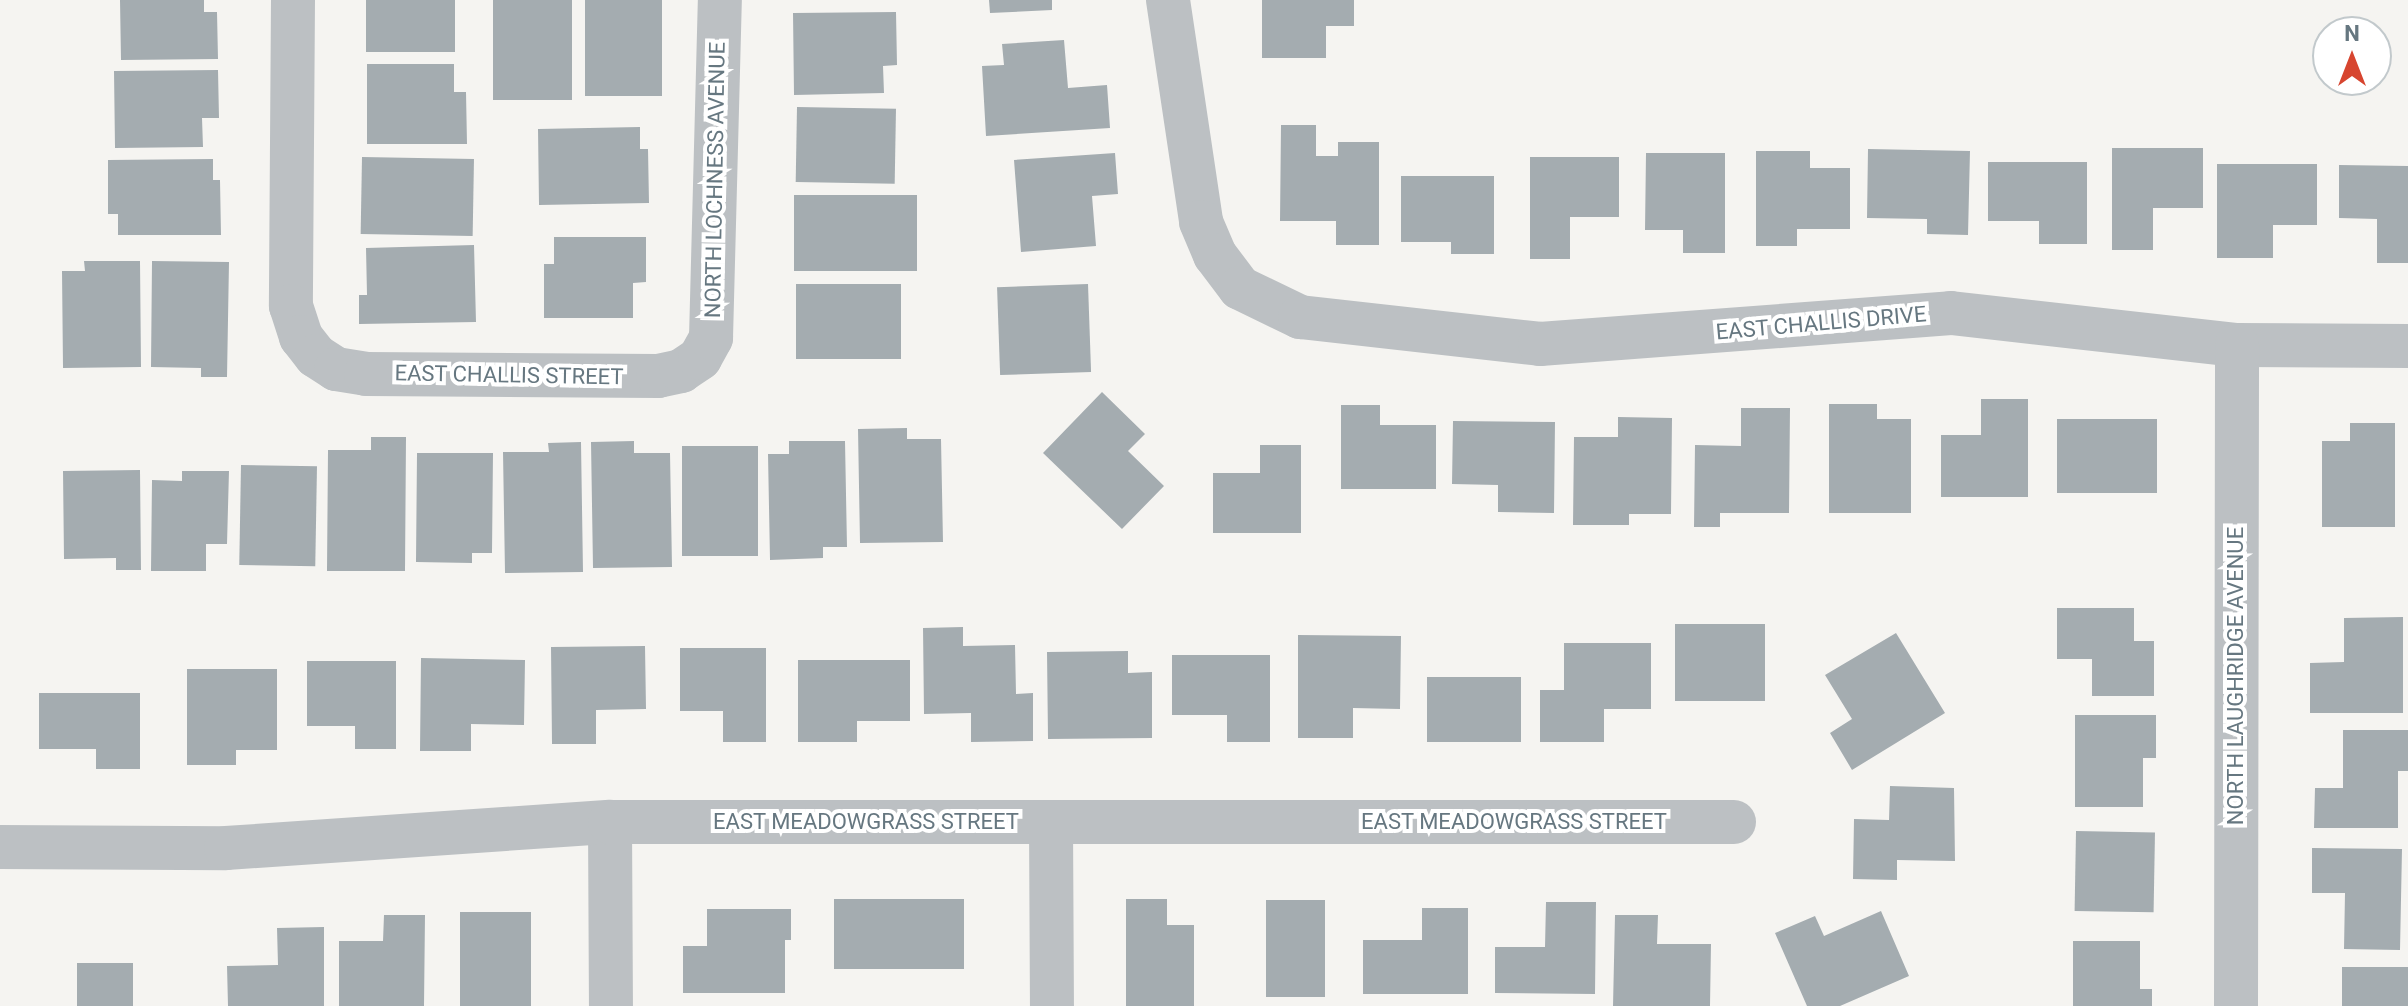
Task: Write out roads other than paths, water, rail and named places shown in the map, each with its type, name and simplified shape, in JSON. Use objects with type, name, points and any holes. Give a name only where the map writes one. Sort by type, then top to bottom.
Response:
[{"type":"street","name":"EAST CHALLIS STREET","points":[[293,0],[292,313],[301,337],[316,356],[336,369],[366,374],[658,376],[681,371],[700,358]]},
{"type":"street","name":"NORTH LOCHNESS AVENUE","points":[[700,358],[711,338],[720,0]]},
{"type":"street","name":"EAST CHALLIS DRIVE","points":[[1168,0],[1201,222],[1215,255],[1240,288],[1300,317],[1540,344],[1951,313],[2237,345],[2408,346]]},
{"type":"street","name":"NORTH LAUGHRIDGE AVENUE","points":[[2236,1006],[2237,345]]},
{"type":"street","name":"EAST MEADOWGRASS STREET","points":[[0,847],[226,848],[610,822],[1734,822]]},
{"type":"street","points":[[610,822],[611,1006]]},
{"type":"street","points":[[1051,822],[1052,1006]]}]
